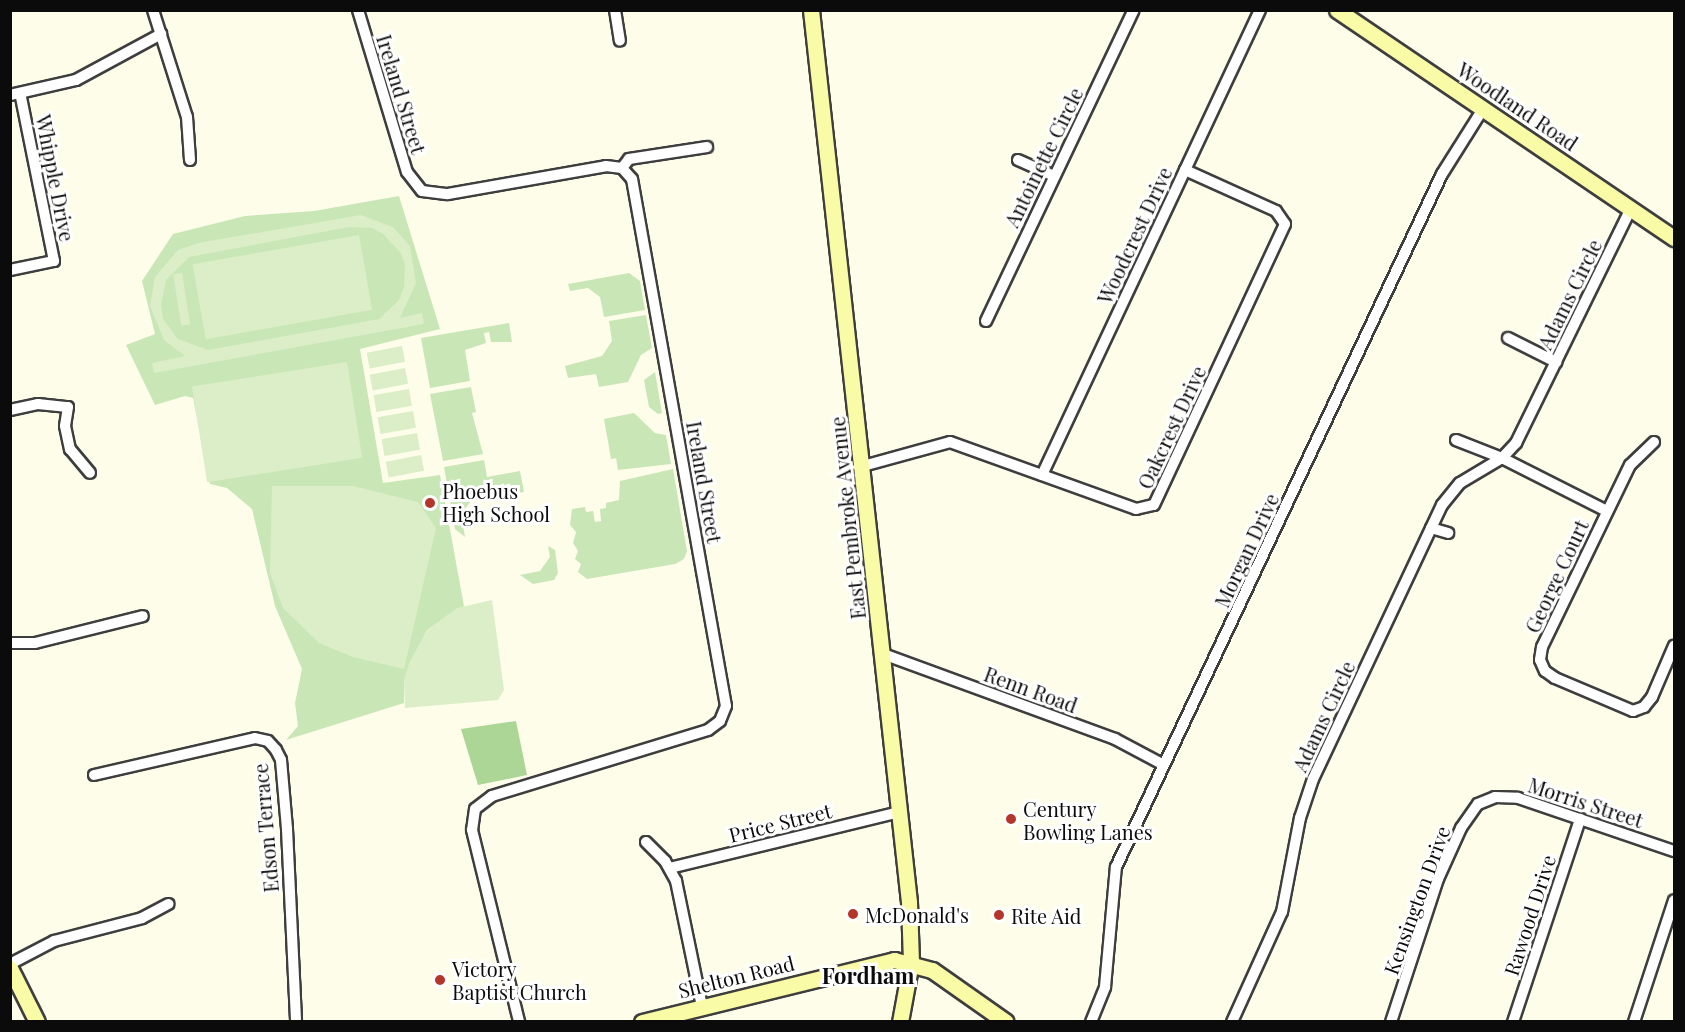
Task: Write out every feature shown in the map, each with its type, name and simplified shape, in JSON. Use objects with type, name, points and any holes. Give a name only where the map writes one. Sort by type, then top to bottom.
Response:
[{"type":"main road","name":"East Pembroke Avenue","points":[[811,10],[863,466],[910,912],[910,962],[900,1022]]},
{"type":"main road","name":"Woodland Road","points":[[1337,10],[1674,238]]},
{"type":"main road","name":"Shelton Road","points":[[642,1022],[887,960],[910,962]]},
{"type":"main road","points":[[910,962],[933,970],[1006,1022]]},
{"type":"main road","points":[[10,968],[37,1022]]},
{"type":"street","points":[[153,10],[187,117],[190,160]]},
{"type":"street","name":"Ireland Street","points":[[358,10],[407,172],[422,191],[448,194],[606,166],[622,168],[635,187],[726,706],[720,721],[708,730],[492,796],[475,809],[471,830],[519,1022]]},
{"type":"street","points":[[615,10],[620,41]]},
{"type":"street","name":"Antoinette Circle","points":[[986,321],[1052,175],[1134,10]]},
{"type":"street","name":"Woodcrest Drive","points":[[1042,475],[1260,10]]},
{"type":"street","points":[[15,94],[86,76],[161,34]]},
{"type":"street","name":"Whipple Drive","points":[[10,270],[54,261],[15,94]]},
{"type":"street","name":"Morgan Drive","points":[[1090,1022],[1105,987],[1114,874],[1442,174],[1483,109]]},
{"type":"street","points":[[622,168],[629,159],[706,147]]},
{"type":"street","points":[[1018,160],[1052,175]]},
{"type":"street","name":"Oakcrest Drive","points":[[863,466],[950,442],[1136,509],[1154,505],[1286,224],[1281,215],[1185,170]]},
{"type":"street","name":"Adams Circle","points":[[1232,1022],[1282,912],[1300,818],[1313,779],[1431,528],[1455,486],[1502,458],[1519,436],[1631,208]]},
{"type":"street","points":[[1508,338],[1556,362]]},
{"type":"street","points":[[10,410],[38,404],[68,407],[65,426],[70,449],[90,473]]},
{"type":"street","points":[[1456,440],[1502,458],[1607,511]]},
{"type":"street","name":"George Court","points":[[1654,442],[1630,465],[1542,647],[1542,666],[1555,678],[1633,711],[1644,707],[1652,697],[1674,646]]},
{"type":"street","points":[[1431,528],[1448,533]]},
{"type":"street","points":[[10,643],[35,643],[143,616]]},
{"type":"street","name":"Renn Road","points":[[883,654],[1115,740],[1164,765]]},
{"type":"street","name":"Edson Terrace","points":[[94,775],[255,738],[268,741],[276,750],[281,760],[296,1022]]},
{"type":"street","name":"Morris Street","points":[[1486,800],[1510,797],[1674,850]]},
{"type":"street","name":"Kensington Drive","points":[[1391,1022],[1445,862],[1466,818],[1486,800]]},
{"type":"street","name":"Price Street","points":[[670,867],[900,812]]},
{"type":"street","name":"Rawood Drive","points":[[1513,1022],[1580,819]]},
{"type":"street","points":[[646,842],[670,867],[702,1007]]},
{"type":"street","points":[[1634,1022],[1674,900]]},
{"type":"street","points":[[10,964],[54,941],[142,918],[168,904]]},
{"type":"green space","points":[[399,196],[440,329],[360,349],[383,483],[440,475],[464,606],[427,630],[404,681],[404,703],[286,740],[298,726],[295,703],[302,669],[275,606],[252,509],[227,488],[210,484],[193,398],[185,396],[155,405],[126,345],[155,334],[142,281],[173,234],[245,216],[314,211]]},
{"type":"green space","points":[[361,215],[393,227],[410,246],[416,283],[400,318],[422,313],[424,324],[154,373],[152,363],[185,356],[164,340],[150,306],[155,277],[178,250],[198,243]],"holes":[[[349,227],[372,228],[383,234],[400,252],[405,264],[404,287],[399,300],[379,319],[208,350],[178,339],[163,319],[161,305],[166,280],[189,257]]]},
{"type":"green space","points":[[359,235],[372,310],[206,339],[193,264]]},
{"type":"green space","points":[[182,273],[190,324],[181,326],[173,274]]},
{"type":"green space","points":[[629,273],[640,281],[645,310],[604,317],[600,297],[588,288],[570,291],[568,284]]},
{"type":"green space","points":[[646,315],[652,348],[641,355],[628,382],[599,387],[596,374],[568,378],[565,366],[602,356],[612,341],[609,321]]},
{"type":"green space","points":[[509,323],[512,342],[491,342],[489,332],[484,333],[486,343],[465,350],[470,381],[430,388],[421,338]]},
{"type":"green space","points":[[402,346],[405,362],[370,369],[367,353]]},
{"type":"green space","points":[[347,362],[362,458],[207,482],[192,387]]},
{"type":"green space","points":[[405,368],[408,384],[373,391],[370,375]]},
{"type":"green space","points":[[655,372],[662,413],[658,414],[649,407],[644,380]]},
{"type":"green space","points":[[471,387],[476,412],[472,413],[483,454],[443,461],[430,394]]},
{"type":"green space","points":[[409,389],[412,406],[376,412],[374,395]]},
{"type":"green space","points":[[413,411],[416,428],[380,434],[378,417]]},
{"type":"green space","points":[[634,413],[655,433],[666,435],[671,464],[618,470],[616,458],[611,459],[604,419]]},
{"type":"green space","points":[[417,433],[420,450],[384,456],[382,439]]},
{"type":"green space","points":[[421,455],[424,471],[389,478],[386,462]]},
{"type":"green space","points":[[484,460],[487,477],[520,471],[524,492],[505,495],[496,488],[492,497],[471,501],[461,514],[465,537],[455,529],[444,467]]},
{"type":"green space","points":[[673,469],[687,551],[684,559],[675,564],[587,579],[578,572],[581,564],[575,559],[578,551],[573,543],[576,532],[570,525],[572,509],[585,507],[586,512],[593,511],[595,522],[601,521],[600,509],[606,508],[606,503],[619,500],[620,481]]},
{"type":"green space","points":[[272,486],[353,486],[418,502],[436,528],[404,669],[353,657],[319,643],[283,608],[270,573]]},
{"type":"green space","points":[[548,546],[555,550],[558,573],[554,580],[533,584],[520,575],[540,571],[550,557]]},
{"type":"green space","points":[[492,600],[504,690],[498,700],[405,708],[404,681],[409,663],[427,630],[457,608]]},
{"type":"green space","points":[[516,721],[527,775],[478,785],[461,729]]},
{"type":"place","name":"Phoebus High School","points":[[430,503]]},
{"type":"place","name":"Century Bowling Lanes","points":[[1011,819]]},
{"type":"place","name":"McDonald's","points":[[853,914]]},
{"type":"place","name":"Rite Aid","points":[[999,915]]},
{"type":"place","name":"Victory Baptist Church","points":[[440,980]]},
{"type":"district","name":"Fordham","points":[[868,976]]}]
